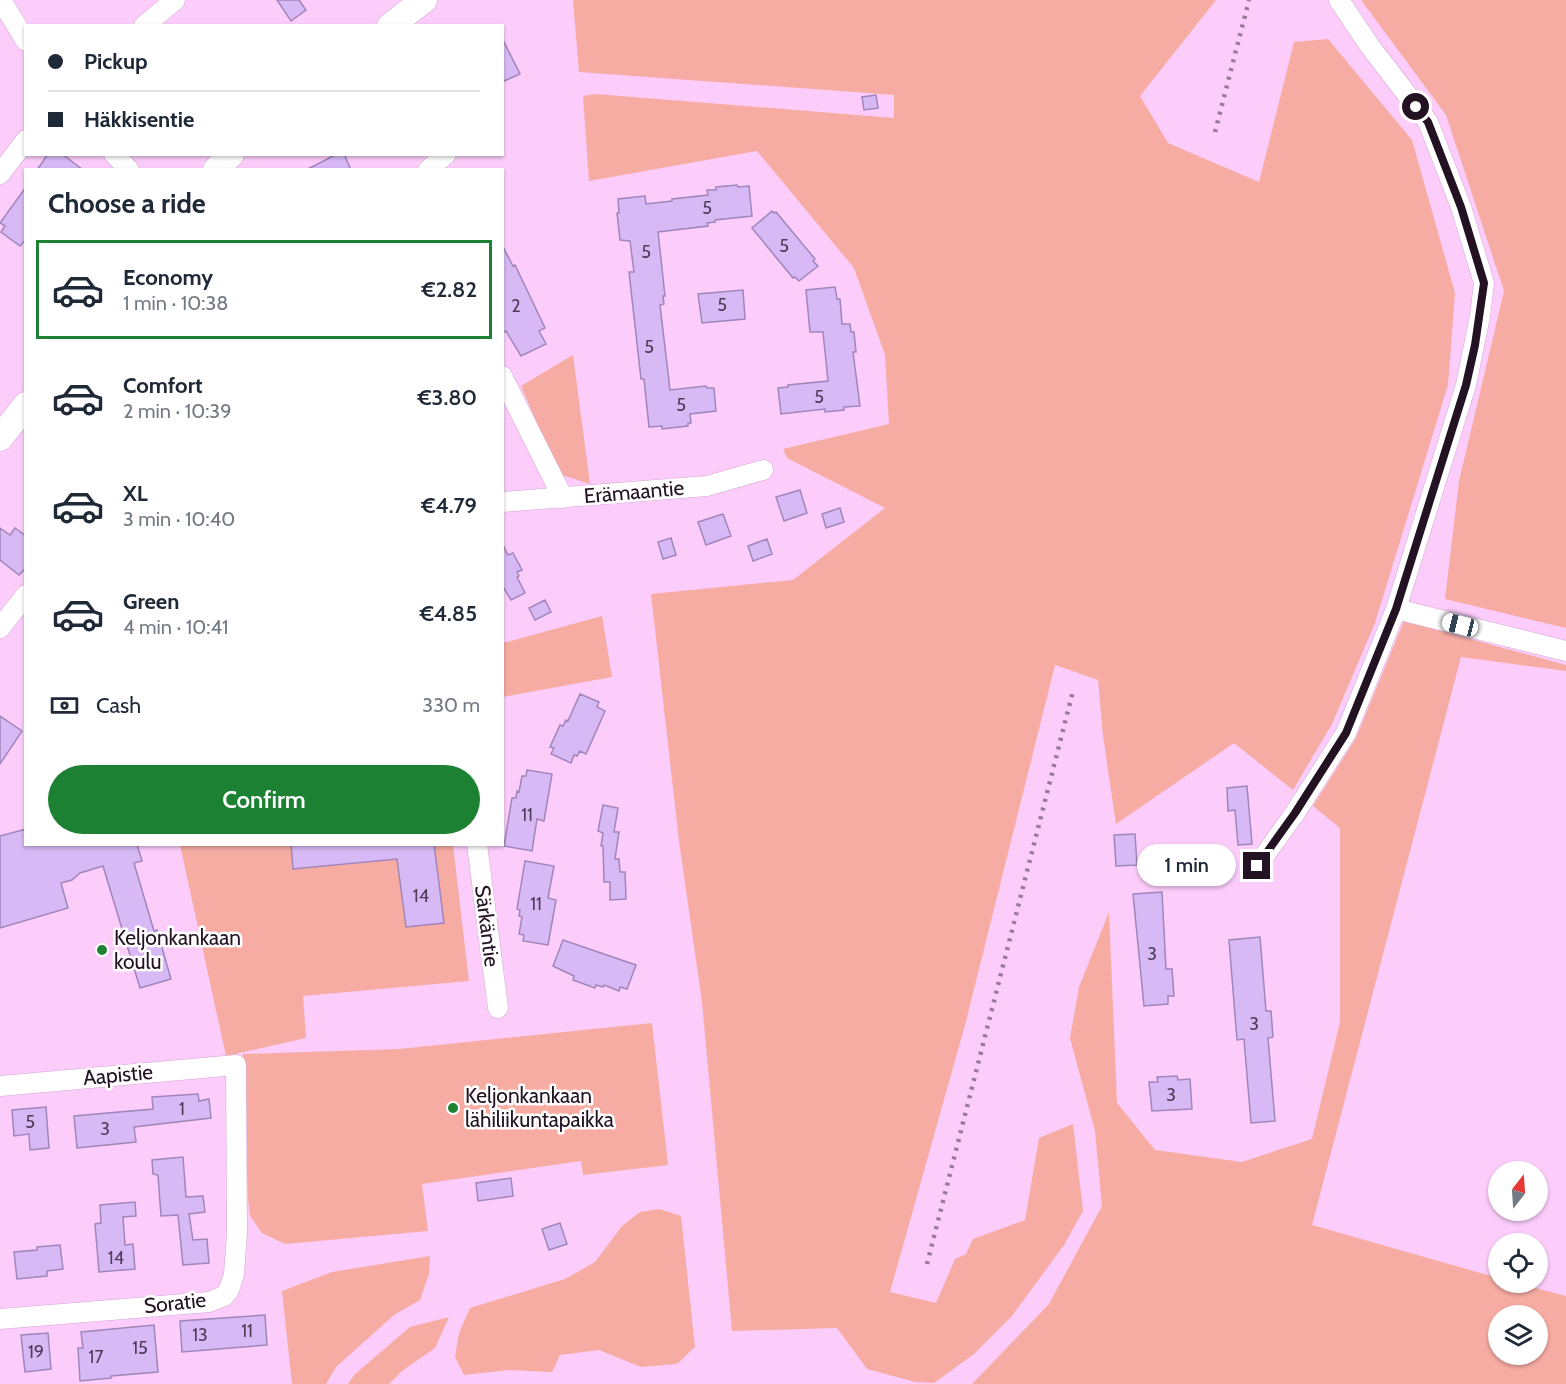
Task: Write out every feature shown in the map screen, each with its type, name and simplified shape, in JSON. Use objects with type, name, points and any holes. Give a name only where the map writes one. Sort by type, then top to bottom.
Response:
[{"type":"main road","points":[[393,24],[424,0]]},
{"type":"main road","points":[[218,168],[229,156]]},
{"type":"main road","points":[[0,438],[24,408]]},
{"type":"street","points":[[1,0],[24,38]]},
{"type":"street","points":[[146,24],[175,0]]},
{"type":"street","points":[[1257,866],[1295,813],[1346,733],[1396,609],[1466,385],[1475,345],[1484,283],[1461,207],[1428,122],[1369,45],[1339,0]]},
{"type":"street","points":[[0,174],[24,143]]},
{"type":"street","points":[[116,156],[127,168]]},
{"type":"street","points":[[430,168],[444,156]]},
{"type":"street","points":[[504,380],[563,498]]},
{"type":"street","name":"Erämaantie","points":[[504,502],[707,486],[763,470]]},
{"type":"street","points":[[0,628],[23,602]]},
{"type":"street","points":[[1396,609],[1566,651]]},
{"type":"street","name":"Särkäntie","points":[[477,846],[498,1008]]},
{"type":"street","name":"Aapistie","points":[[0,1086],[236,1065]]},
{"type":"street","name":"Soratie","points":[[0,1319],[209,1302],[224,1296],[230,1290],[234,1274],[237,1234],[236,1065]]},
{"type":"shaded area","points":[[573,0],[1216,0],[1140,96],[1168,143],[1259,182],[1294,42],[1328,39],[1412,140],[1455,293],[1448,385],[1375,623],[1332,724],[1293,790],[1234,743],[1116,824],[1103,736],[1098,680],[1055,665],[965,1025],[890,1292],[936,1303],[955,1259],[966,1254],[973,1239],[1025,1220],[1039,1138],[1073,1124],[1083,1211],[1064,1245],[1012,1316],[974,1354],[934,1383],[915,1382],[867,1369],[837,1328],[732,1331],[702,1002],[679,841],[651,594],[793,580],[885,508],[787,458],[783,449],[889,424],[885,355],[854,268],[757,151],[589,181],[583,96],[596,94],[894,118],[894,95],[579,72]]},
{"type":"shaded area","points":[[1361,0],[1566,0],[1566,628],[1445,599],[1459,481],[1504,291],[1446,115]]},
{"type":"shaded area","points":[[573,355],[590,484],[559,474],[521,386]]},
{"type":"shaded area","points":[[602,616],[612,677],[504,697],[504,643]]},
{"type":"shaded area","points":[[1404,621],[1566,665],[1566,671],[1461,657],[1312,1225],[1488,1275],[1488,1293],[1548,1291],[1566,1296],[1566,1384],[972,1384],[1049,1304],[1102,1206],[1095,1131],[1070,1038],[1079,987],[1109,912],[1117,1103],[1155,1150],[1242,1162],[1312,1139],[1340,1022],[1340,828],[1313,806],[1356,738]]},
{"type":"shaded area","points":[[180,846],[453,846],[469,981],[303,996],[306,1038],[226,1056]]},
{"type":"shaded area","name":"Keljonkankaan lähiliikuntapaikka","points":[[652,1023],[668,1165],[583,1175],[581,1161],[422,1184],[428,1231],[285,1244],[262,1233],[250,1216],[243,1054],[399,1049]]},
{"type":"shaded area","points":[[659,1209],[681,1216],[695,1347],[677,1364],[641,1367],[599,1350],[560,1355],[552,1372],[509,1370],[464,1375],[455,1357],[459,1333],[470,1308],[565,1279],[595,1262],[622,1226],[640,1212]]},
{"type":"shaded area","points":[[430,1256],[429,1274],[420,1300],[394,1315],[336,1367],[326,1384],[292,1384],[282,1291],[332,1272]]},
{"type":"shaded area","points":[[449,1317],[435,1348],[402,1371],[389,1384],[348,1384],[355,1374],[410,1327]]},
{"type":"building","points":[[277,0],[299,0],[306,10],[291,21]]},
{"type":"building","points":[[504,42],[520,74],[504,81]]},
{"type":"building","points":[[876,95],[878,108],[864,110],[862,97]]},
{"type":"building","points":[[47,156],[65,156],[80,168],[38,168]]},
{"type":"building","points":[[333,156],[345,156],[350,168],[310,168]]},
{"type":"building","points":[[737,185],[738,187],[749,186],[752,216],[715,220],[715,222],[707,223],[708,226],[658,232],[665,296],[663,296],[664,304],[660,305],[670,390],[706,386],[714,388],[716,411],[690,414],[691,423],[688,423],[688,426],[662,429],[662,426],[649,427],[629,272],[634,272],[630,241],[620,240],[618,199],[645,196],[646,204],[672,201],[672,199],[708,195],[707,190],[716,190],[716,187]]},
{"type":"building","points":[[24,190],[24,241],[20,246],[1,232],[5,226],[0,223]]},
{"type":"building","points":[[772,211],[776,212],[815,259],[813,261],[818,266],[799,281],[793,278],[752,228]]},
{"type":"building","points":[[504,249],[513,266],[515,265],[545,328],[539,331],[546,344],[521,356],[506,331],[504,332]]},
{"type":"building","points":[[835,287],[837,299],[840,299],[842,324],[850,324],[851,332],[854,332],[856,352],[853,352],[860,406],[825,412],[825,409],[781,414],[778,388],[828,381],[823,332],[810,332],[806,290]]},
{"type":"building","points":[[743,290],[745,319],[702,323],[698,294]]},
{"type":"building","points":[[800,490],[807,513],[784,521],[776,497]]},
{"type":"building","points":[[840,508],[844,522],[826,528],[822,514]]},
{"type":"building","points":[[723,514],[731,536],[706,545],[698,522]]},
{"type":"building","points":[[0,528],[10,535],[15,528],[24,535],[24,570],[19,575],[0,560]]},
{"type":"building","points":[[671,538],[676,555],[663,559],[658,542]]},
{"type":"building","points":[[767,539],[772,554],[753,561],[748,546]]},
{"type":"building","points":[[504,547],[508,555],[513,553],[522,570],[517,572],[519,576],[517,577],[525,593],[511,600],[504,588]]},
{"type":"building","points":[[545,600],[551,612],[535,620],[529,608]]},
{"type":"building","points":[[580,694],[599,702],[597,707],[605,711],[586,754],[580,751],[577,756],[574,755],[571,763],[551,754],[554,748],[550,747],[560,725],[563,726],[566,720],[568,721]]},
{"type":"building","points":[[0,716],[22,731],[0,764]]},
{"type":"building","points":[[527,770],[552,774],[544,821],[537,819],[532,851],[504,846],[512,798],[516,798],[522,776],[526,776]]},
{"type":"building","points":[[1247,786],[1252,844],[1238,845],[1235,810],[1228,811],[1227,788]]},
{"type":"building","points":[[603,805],[618,808],[614,832],[619,832],[615,859],[619,859],[620,872],[625,872],[626,899],[610,900],[610,882],[604,882],[603,846],[601,846],[603,833],[598,831]]},
{"type":"building","points":[[24,830],[24,846],[138,846],[142,861],[134,863],[171,979],[140,988],[103,866],[80,873],[72,880],[61,883],[68,908],[0,928],[0,836]]},
{"type":"building","points":[[1135,834],[1137,865],[1116,866],[1114,835]]},
{"type":"building","points":[[291,846],[434,846],[444,923],[406,927],[397,859],[293,869]]},
{"type":"building","points":[[525,861],[554,866],[548,898],[556,900],[548,945],[523,941],[524,935],[519,934],[522,917],[519,916],[520,910],[517,909]]},
{"type":"building","points":[[1162,892],[1166,969],[1172,969],[1174,996],[1168,996],[1168,1004],[1144,1006],[1133,894]]},
{"type":"building","points":[[1260,937],[1266,1011],[1271,1011],[1273,1037],[1268,1038],[1275,1121],[1251,1123],[1244,1039],[1237,1040],[1229,940]]},
{"type":"building","points":[[563,940],[636,965],[627,989],[620,987],[619,991],[604,985],[603,987],[596,985],[595,988],[573,980],[574,976],[553,966]]},
{"type":"building","points":[[1177,1076],[1178,1080],[1190,1079],[1192,1109],[1152,1111],[1149,1082],[1158,1082],[1157,1077]]},
{"type":"building","points":[[198,1094],[199,1101],[209,1099],[211,1118],[134,1127],[136,1142],[77,1148],[74,1116],[153,1109],[152,1097]]},
{"type":"building","points":[[46,1107],[49,1148],[30,1150],[29,1134],[14,1136],[12,1110]]},
{"type":"building","points":[[183,1157],[186,1197],[203,1196],[205,1212],[189,1214],[193,1240],[207,1239],[209,1263],[183,1265],[178,1215],[161,1216],[158,1175],[153,1174],[152,1160]]},
{"type":"building","points":[[511,1178],[513,1196],[478,1201],[476,1183]]},
{"type":"building","points":[[135,1202],[136,1216],[123,1217],[125,1245],[133,1244],[135,1269],[99,1272],[95,1224],[101,1223],[100,1205]]},
{"type":"building","points":[[560,1223],[567,1244],[549,1250],[542,1229]]},
{"type":"building","points":[[60,1245],[63,1269],[47,1271],[47,1276],[17,1279],[14,1252]]},
{"type":"building","points":[[265,1315],[267,1345],[182,1352],[180,1321]]},
{"type":"building","points":[[154,1325],[158,1372],[80,1381],[78,1348],[83,1348],[81,1332]]},
{"type":"building","points":[[48,1333],[51,1369],[25,1372],[21,1335]]},
{"type":"railway","points":[[1215,132],[1249,0]]},
{"type":"railway","points":[[927,1264],[1073,691]]},
{"type":"place","name":"Keljonkankaan koulu","points":[[102,950]]},
{"type":"place","name":"Keljonkankaan lähiliikuntapaikka","points":[[453,1108]]},
{"type":"route","points":[[1257,866],[1295,813],[1346,733],[1396,609],[1466,385],[1475,345],[1484,283],[1461,207],[1428,122],[1416,107]]}]
